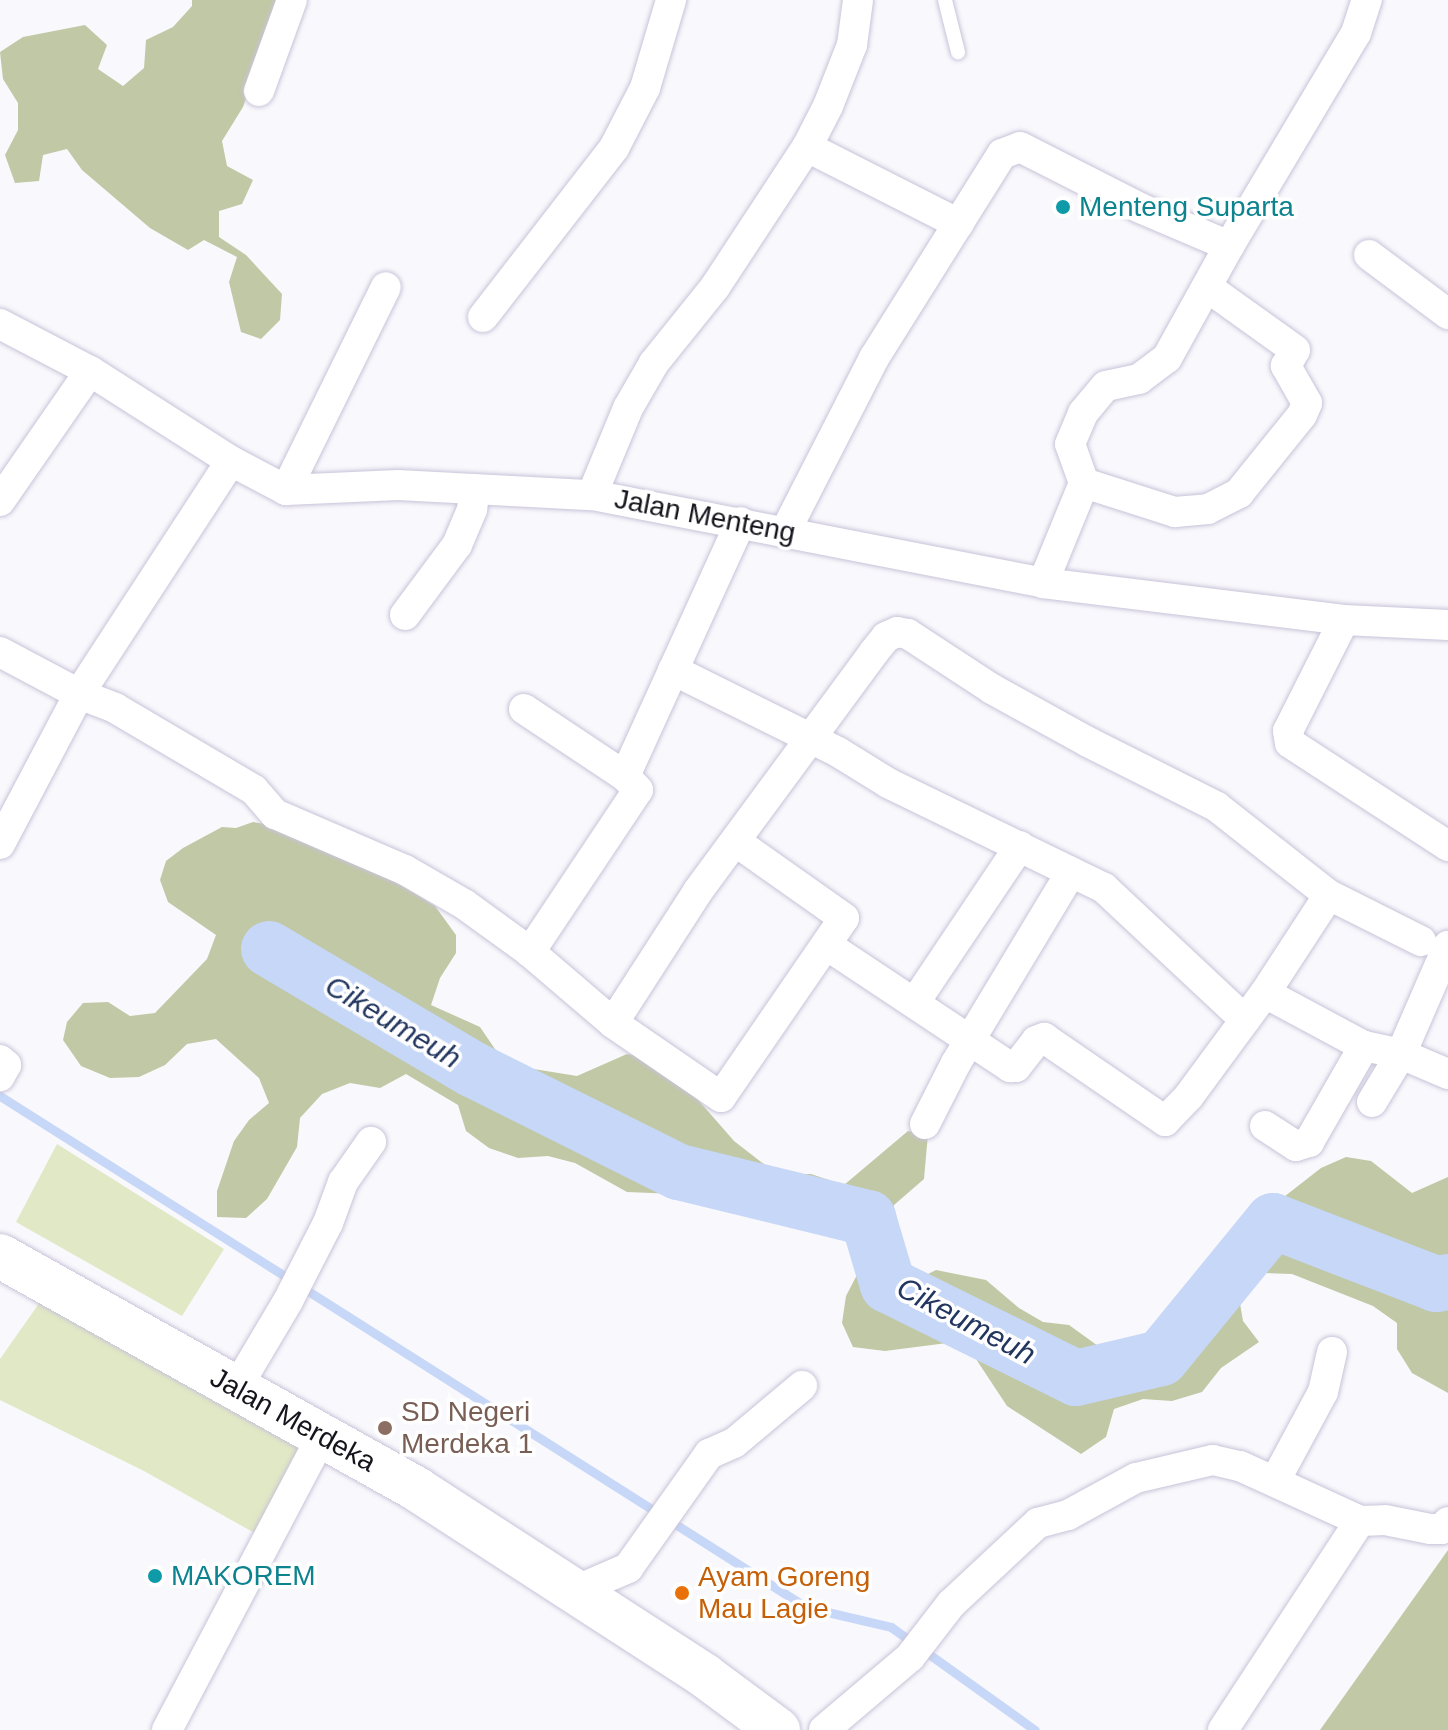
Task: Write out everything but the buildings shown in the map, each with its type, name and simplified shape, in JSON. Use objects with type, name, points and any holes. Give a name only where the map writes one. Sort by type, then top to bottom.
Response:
[{"type":"main road","name":"Jalan Merdeka","points":[[0,1256],[418,1490],[577,1590],[705,1676],[778,1730]]},
{"type":"street","points":[[259,91],[292,0]]},
{"type":"street","points":[[483,317],[614,148],[645,88],[671,0]]},
{"type":"street","points":[[592,495],[628,408],[654,363],[715,287],[807,147],[828,106],[852,45],[858,0]]},
{"type":"street","points":[[1043,583],[1084,483],[1070,444],[1083,413],[1106,386],[1139,379],[1167,358],[1229,246],[1356,33],[1367,0]]},
{"type":"street","points":[[807,147],[959,224]]},
{"type":"street","points":[[786,530],[874,358],[1002,154],[1020,147],[1140,208],[1229,246]]},
{"type":"street","points":[[1369,255],[1448,314]]},
{"type":"street","points":[[0,324],[90,371],[231,461],[286,490],[386,287]]},
{"type":"street","points":[[1084,483],[1175,512],[1208,509],[1239,493],[1302,415],[1307,403],[1286,366],[1295,350],[1207,287]]},
{"type":"street","points":[[0,501],[90,371]]},
{"type":"street","points":[[0,844],[79,694],[231,461]]},
{"type":"street","name":"Jalan Menteng","points":[[286,490],[398,485],[592,495],[786,530],[1043,583],[1344,620],[1448,625]]},
{"type":"street","points":[[405,615],[457,545],[472,509],[475,489]]},
{"type":"street","points":[[625,776],[741,522]]},
{"type":"street","points":[[1344,620],[1288,731],[1290,743],[1448,846]]},
{"type":"street","points":[[613,1023],[735,841],[886,637],[897,632],[908,634],[992,689],[1217,807],[1329,895],[1435,943],[1401,1054],[1372,1102]]},
{"type":"street","points":[[0,652],[79,694],[115,708],[254,790],[275,814],[430,883],[530,952],[613,1023],[721,1097],[843,925],[841,913],[735,841]]},
{"type":"street","points":[[673,670],[812,739],[888,783],[1104,888],[1245,1020]]},
{"type":"street","points":[[524,709],[625,776],[638,790],[530,952]]},
{"type":"street","points":[[915,1002],[1020,846]]},
{"type":"street","points":[[925,1124],[1071,872]]},
{"type":"street","points":[[828,946],[972,1039],[1005,1064],[1015,1068],[1036,1041],[1044,1038],[1165,1121],[1189,1096],[1265,993],[1329,895]]},
{"type":"street","points":[[1265,993],[1364,1046],[1401,1054],[1448,1074]]},
{"type":"street","points":[[1265,1126],[1296,1146],[1309,1142],[1364,1046]]},
{"type":"street","points":[[0,1060],[6,1065],[0,1076]]},
{"type":"street","points":[[237,1387],[288,1301],[328,1223],[343,1182],[371,1142]]},
{"type":"street","points":[[1275,1481],[1323,1392],[1332,1352]]},
{"type":"street","points":[[577,1590],[628,1568],[709,1454],[734,1443],[802,1386]]},
{"type":"street","points":[[167,1730],[322,1436]]},
{"type":"street","points":[[824,1730],[910,1657],[951,1604],[1038,1523],[1068,1515],[1136,1478],[1213,1460],[1275,1481],[1360,1521],[1385,1520],[1430,1529],[1442,1529],[1448,1522]]},
{"type":"street","points":[[1223,1730],[1360,1521]]},
{"type":"lane","points":[[945,0],[958,52]]},
{"type":"green space","points":[[192,0],[281,0],[243,107],[222,141],[227,166],[253,180],[242,204],[219,211],[219,237],[246,255],[282,294],[280,320],[261,339],[241,332],[229,282],[237,257],[204,240],[188,250],[150,228],[82,170],[67,149],[43,155],[39,181],[15,183],[5,155],[18,130],[18,103],[3,79],[0,52],[23,37],[85,25],[107,45],[98,69],[123,86],[144,68],[146,40],[173,27],[192,6]]},
{"type":"green space","points":[[253,822],[271,825],[389,878],[435,906],[456,935],[456,953],[440,978],[431,1005],[480,1027],[495,1049],[515,1066],[577,1076],[627,1054],[654,1059],[686,1086],[734,1141],[769,1168],[789,1174],[811,1174],[844,1185],[908,1131],[928,1134],[924,1179],[894,1205],[888,1226],[914,1281],[936,1270],[986,1280],[1019,1308],[1043,1322],[1069,1325],[1112,1356],[1136,1362],[1185,1352],[1216,1278],[1250,1238],[1273,1221],[1280,1200],[1321,1168],[1346,1157],[1371,1161],[1412,1193],[1448,1177],[1448,1393],[1412,1373],[1397,1349],[1397,1323],[1373,1306],[1292,1274],[1264,1273],[1238,1292],[1243,1321],[1259,1342],[1221,1368],[1202,1392],[1172,1401],[1143,1399],[1114,1409],[1106,1437],[1081,1454],[1007,1406],[976,1359],[947,1343],[885,1351],[853,1347],[842,1323],[846,1296],[858,1273],[853,1247],[830,1229],[802,1224],[750,1197],[627,1192],[575,1163],[548,1156],[518,1158],[489,1148],[466,1131],[458,1105],[406,1074],[380,1088],[350,1083],[322,1094],[300,1118],[297,1147],[267,1199],[246,1218],[217,1217],[217,1191],[234,1141],[249,1120],[269,1103],[259,1078],[216,1039],[187,1044],[165,1065],[139,1077],[110,1078],[81,1066],[63,1040],[67,1022],[83,1003],[108,1002],[130,1016],[155,1013],[207,959],[216,935],[168,902],[160,880],[166,861],[222,827],[236,828]]},
{"type":"green space","points":[[57,1144],[224,1249],[182,1316],[16,1222]]},
{"type":"green space","points":[[52,1285],[322,1436],[267,1540],[144,1471],[0,1400],[0,1359]]},
{"type":"green space","points":[[1448,1550],[1448,1730],[1320,1730]]},
{"type":"waterway","name":"Cikeumeuh","points":[[269,949],[472,1069],[679,1172],[868,1218],[888,1285],[1076,1378],[1161,1358],[1273,1221],[1436,1284],[1448,1282]]},
{"type":"waterway","points":[[0,1096],[289,1279]]},
{"type":"waterway","points":[[308,1291],[806,1607],[891,1627],[1035,1730]]},
{"type":"place","name":"Menteng Suparta","points":[[1063,207]]},
{"type":"place","name":"SD Negeri Merdeka 1","points":[[385,1428]]},
{"type":"place","name":"MAKOREM","points":[[155,1576]]},
{"type":"place","name":"Ayam Goreng Mau Lagie","points":[[682,1593]]}]
